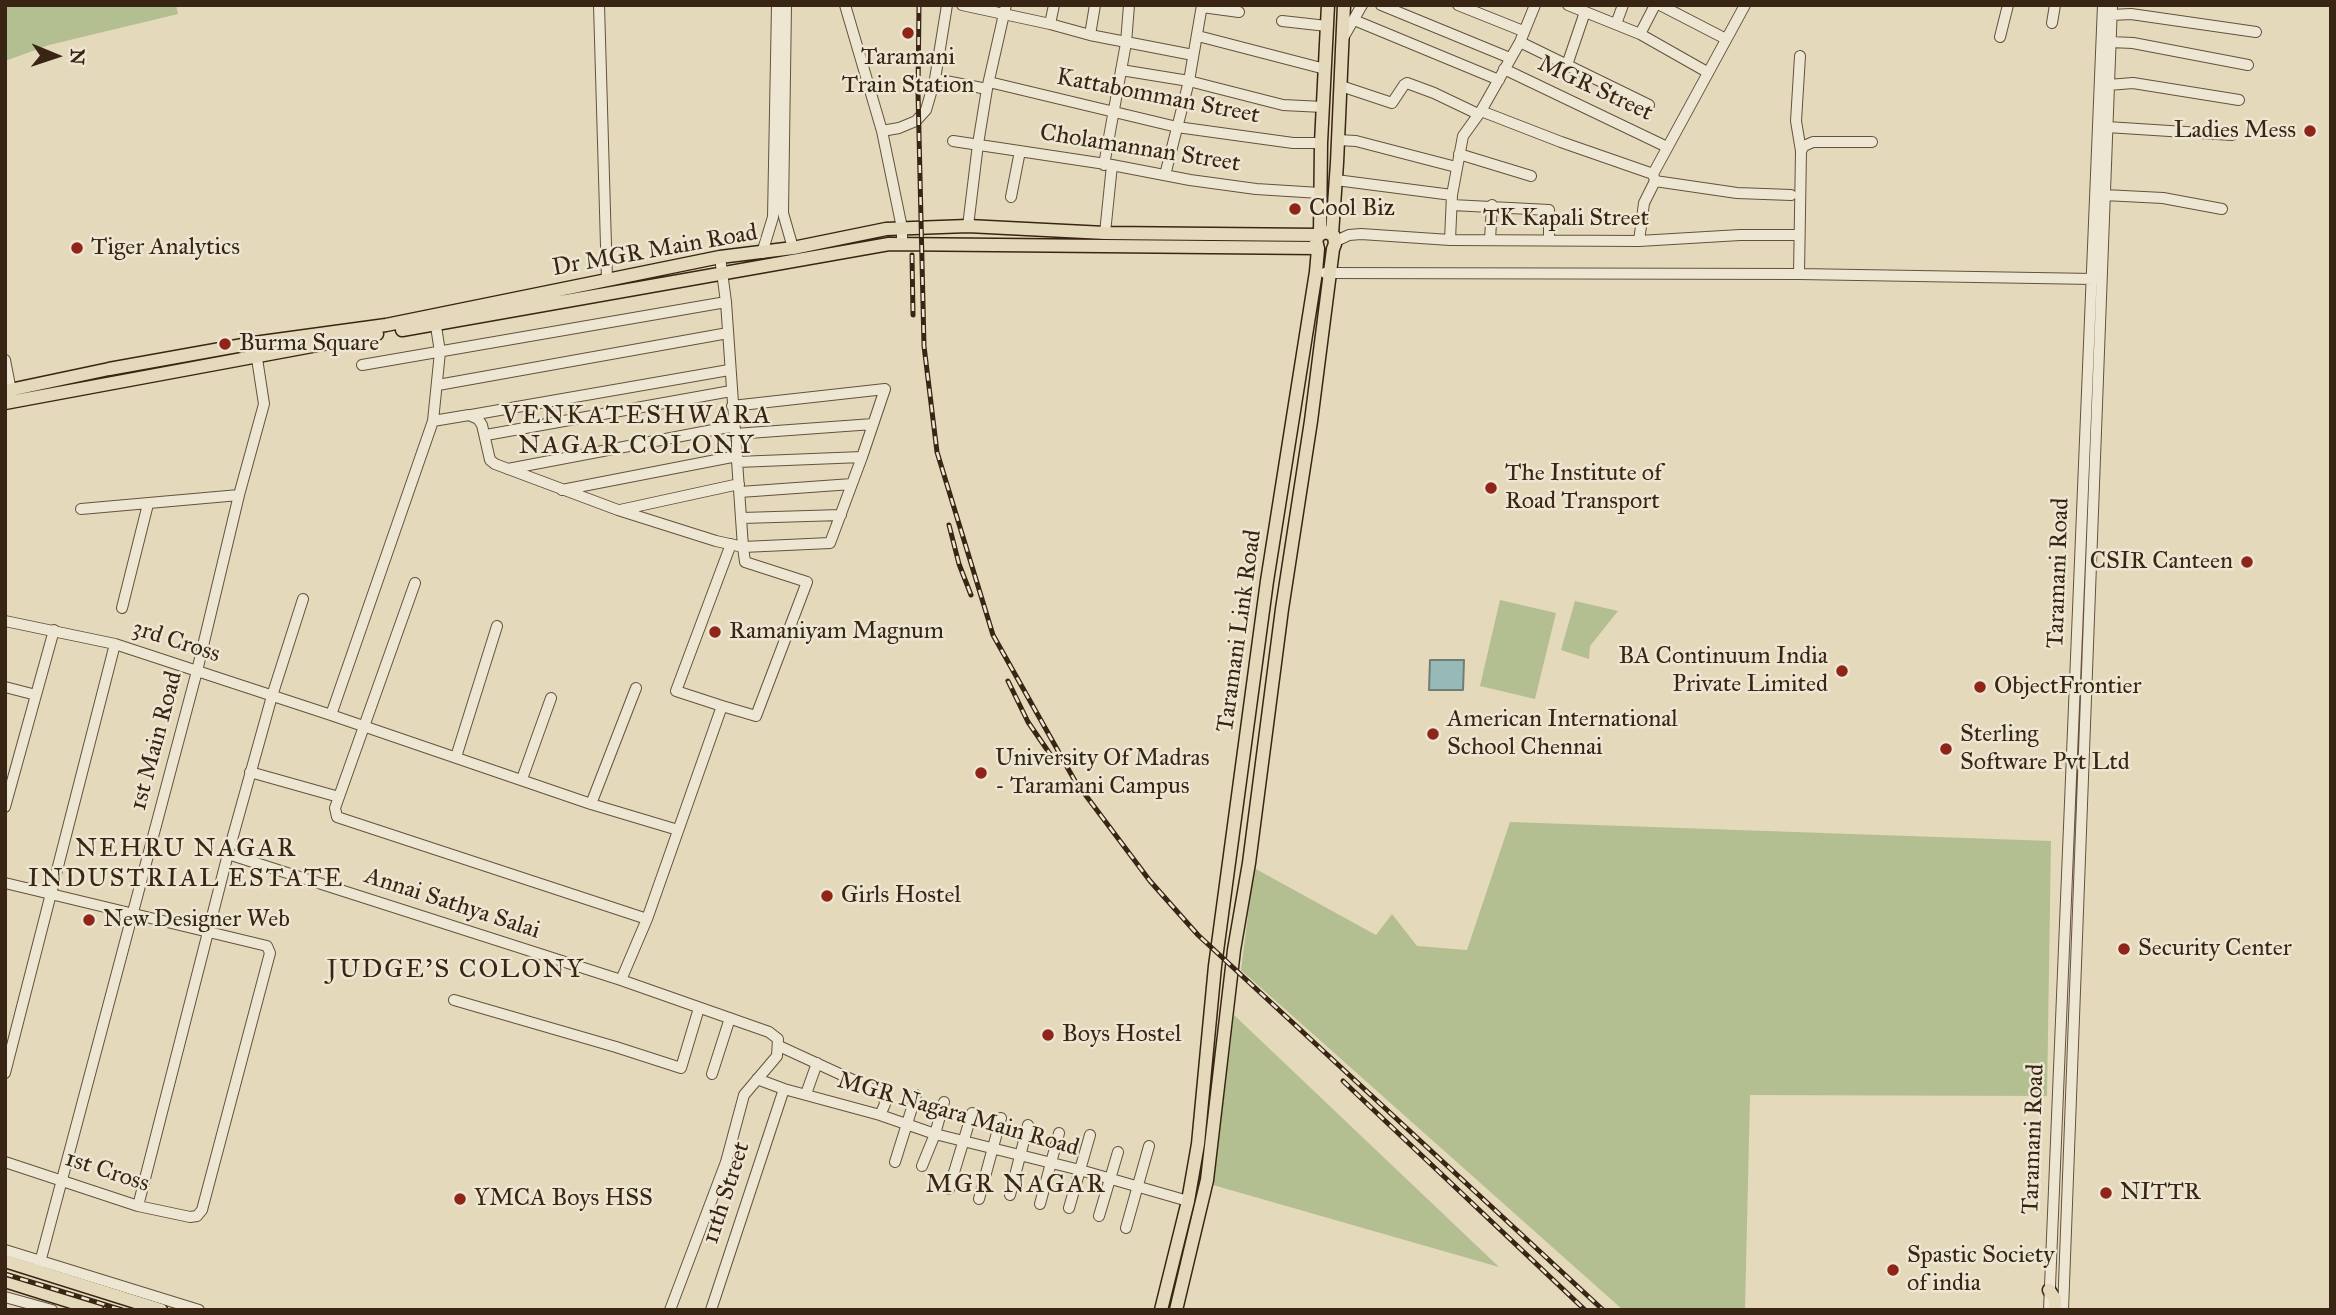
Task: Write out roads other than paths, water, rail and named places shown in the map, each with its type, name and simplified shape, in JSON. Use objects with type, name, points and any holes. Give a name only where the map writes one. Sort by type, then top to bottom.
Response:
[{"type":"main road","points":[[1325,241],[1320,193],[1328,5]]},
{"type":"main road","points":[[1325,241],[1336,180],[1344,5]]},
{"type":"main road","name":"Dr MGR Main Road","points":[[435,319],[720,257],[793,248],[886,229],[968,226],[1325,241]]},
{"type":"main road","name":"Dr MGR Main Road","points":[[7,395],[109,369],[255,349],[386,325],[723,273],[889,244],[1325,241]]},
{"type":"main road","name":"Taramani Link Road","points":[[1161,1310],[1188,1201],[1199,1131],[1215,966],[1267,581],[1316,272],[1325,241]]},
{"type":"main road","name":"Taramani Link Road","points":[[1176,1310],[1207,1180],[1234,950],[1331,273],[1325,241]]},
{"type":"main road","points":[[5,1261],[40,1265],[110,1287],[161,1310]]},
{"type":"main road","points":[[5,1280],[97,1310]]},
{"type":"main road","points":[[82,1305],[90,1281]]},
{"type":"main road","points":[[103,1310],[110,1287]]},
{"type":"main road","points":[[2049,1290],[2055,1299],[2055,1310]]},
{"type":"street","points":[[599,5],[607,280]]},
{"type":"street","points":[[762,253],[773,217],[777,5]]},
{"type":"street","points":[[786,5],[783,213],[793,248]]},
{"type":"street","points":[[845,5],[882,131],[902,228],[902,244]]},
{"type":"street","points":[[882,131],[916,121],[926,110],[935,79],[947,5]]},
{"type":"street","points":[[962,5],[1006,9],[1090,35],[1194,55]]},
{"type":"street","points":[[1050,24],[1054,5]]},
{"type":"street","points":[[1090,35],[1095,5]]},
{"type":"street","points":[[1105,233],[1113,113],[1126,43],[1129,5]]},
{"type":"street","points":[[1343,38],[1362,5]]},
{"type":"street","points":[[1381,5],[1510,58]]},
{"type":"street","points":[[1458,5],[1522,37],[1567,65],[1649,105]]},
{"type":"street","points":[[1450,240],[1456,167],[1463,136],[1499,80],[1522,37],[1535,5]]},
{"type":"street","points":[[1568,5],[1640,34],[1707,72]]},
{"type":"street","points":[[1616,24],[1623,5]]},
{"type":"street","points":[[1640,34],[1657,5],[1726,39]]},
{"type":"street","points":[[1639,241],[1644,202],[1667,147],[1744,5]]},
{"type":"street","points":[[2000,37],[2008,5]]},
{"type":"street","points":[[2052,23],[2055,5]]},
{"type":"street","name":"Taramani Road","points":[[2063,1310],[2103,5]]},
{"type":"street","points":[[1166,175],[1189,81],[1202,6],[1239,12]]},
{"type":"street","points":[[968,226],[988,85],[1006,9]]},
{"type":"street","points":[[1567,65],[1582,9]]},
{"type":"street","points":[[2112,10],[2256,32]]},
{"type":"street","name":"Taramani Road","points":[[2049,1310],[2096,279],[2104,195],[2112,10]]},
{"type":"street","points":[[1354,20],[1499,80]]},
{"type":"street","points":[[1282,21],[1327,26]]},
{"type":"street","points":[[1198,36],[1325,69]]},
{"type":"street","points":[[2110,42],[2133,43],[2248,65]]},
{"type":"street","points":[[1799,274],[1801,151],[1796,121],[1800,56]]},
{"type":"street","points":[[1121,69],[1189,81],[1283,105],[1323,107]]},
{"type":"street","name":"MGR Street","points":[[1504,69],[1667,147]]},
{"type":"street","name":"Kattabomman Street","points":[[935,79],[988,85],[1177,127],[1293,143],[1321,143]]},
{"type":"street","points":[[1341,86],[1392,103],[1408,83],[1654,177],[1737,193],[1791,195]]},
{"type":"street","points":[[2108,85],[2133,83],[2239,100]]},
{"type":"street","points":[[2108,127],[2232,135]]},
{"type":"street","name":"Cholamannan Street","points":[[953,141],[1256,188],[1320,193]]},
{"type":"street","points":[[1338,141],[1356,141],[1456,167]]},
{"type":"street","points":[[1801,151],[1804,146],[1813,142],[1872,142]]},
{"type":"street","points":[[1011,197],[1020,150]]},
{"type":"street","points":[[1459,154],[1531,176]]},
{"type":"street","points":[[1336,180],[1452,200],[1549,210],[1549,240]]},
{"type":"street","points":[[2104,195],[2164,198],[2222,209]]},
{"type":"street","points":[[1490,240],[1492,205]]},
{"type":"street","name":"TK Kapali Street","points":[[1325,241],[1361,234],[1450,240],[1639,241],[1740,235],[1799,235]]},
{"type":"street","points":[[720,257],[726,302],[745,562],[807,582],[756,716],[676,691],[731,544]]},
{"type":"street","points":[[1316,272],[1799,274],[2096,279]]},
{"type":"street","points":[[362,365],[726,302]]},
{"type":"street","points":[[331,715],[433,421],[440,352],[435,319]]},
{"type":"street","points":[[438,385],[727,333]]},
{"type":"street","name":"1st Main Road","points":[[40,1265],[197,671],[264,404],[255,349]]},
{"type":"street","points":[[5,360],[7,395]]},
{"type":"street","points":[[433,421],[729,370]]},
{"type":"street","points":[[469,415],[478,419],[486,435],[490,460],[618,510],[743,547],[830,543],[885,389],[732,406]]},
{"type":"street","points":[[486,435],[731,391]]},
{"type":"street","points":[[508,469],[734,430],[873,424]]},
{"type":"street","points":[[562,490],[737,459],[862,457]]},
{"type":"street","points":[[618,510],[740,488],[852,484]]},
{"type":"street","points":[[81,509],[239,495]]},
{"type":"street","points":[[122,608],[148,504]]},
{"type":"street","points":[[742,519],[841,515]]},
{"type":"street","points":[[415,583],[335,812],[340,819],[647,919]]},
{"type":"street","points":[[138,1206],[250,772],[303,599]]},
{"type":"street","name":"3rd Cross","points":[[5,621],[115,644],[678,831]]},
{"type":"street","points":[[456,757],[497,626]]},
{"type":"street","points":[[5,807],[54,630]]},
{"type":"street","points":[[5,1073],[115,644]]},
{"type":"street","points":[[5,687],[36,695]]},
{"type":"street","points":[[591,804],[636,688]]},
{"type":"street","points":[[522,779],[551,698]]},
{"type":"street","points":[[621,980],[647,919],[722,706]]},
{"type":"street","points":[[250,772],[339,797]]},
{"type":"street","name":"Annai Sathya Salai","points":[[228,854],[621,980],[769,1032],[778,1040],[779,1046],[878,1092],[884,1097],[885,1104],[880,1115]]},
{"type":"street","points":[[5,883],[208,933]]},
{"type":"street","name":"1st Cross","points":[[5,1162],[138,1206],[190,1217],[197,1216],[202,1210],[271,953],[267,946],[208,933]]},
{"type":"street","points":[[454,1000],[681,1068],[699,1008]]},
{"type":"street","points":[[712,1074],[730,1018]]},
{"type":"street","points":[[670,1310],[726,1162],[744,1095],[777,1056],[779,1046]]},
{"type":"street","points":[[806,1094],[817,1063]]},
{"type":"street","name":"MGR Nagara Main Road","points":[[757,1079],[784,1090],[880,1115],[935,1134],[1080,1170],[1188,1201]]},
{"type":"street","name":"11th Street","points":[[711,1310],[784,1090]]},
{"type":"street","points":[[895,1161],[916,1095]]},
{"type":"street","points":[[922,1166],[944,1102]]},
{"type":"street","points":[[949,1189],[972,1113]]},
{"type":"street","points":[[979,1199],[1001,1118]]},
{"type":"street","points":[[1010,1195],[1028,1125]]},
{"type":"street","points":[[1040,1204],[1059,1133]]},
{"type":"street","points":[[1069,1208],[1090,1135]]},
{"type":"street","points":[[1126,1228],[1149,1146]]},
{"type":"street","points":[[1099,1216],[1118,1152]]},
{"type":"street","points":[[5,1250],[40,1265]]},
{"type":"street","points":[[110,1287],[199,1310]]},
{"type":"street","points":[[5,1297],[52,1310]]},
{"type":"water","points":[[1430,660],[1464,660],[1463,690],[1429,690]]},
{"type":"railway","points":[[919,5],[918,92],[924,346],[937,452],[993,635],[1075,781],[1150,881],[1198,935],[1603,1310]]},
{"type":"railway","points":[[912,255],[913,315]]},
{"type":"railway","points":[[949,525],[959,564],[971,595]]},
{"type":"railway","points":[[1008,681],[1028,722],[1050,754]]},
{"type":"railway","points":[[1343,1081],[1585,1310]]},
{"type":"railway","points":[[5,1274],[122,1310]]},
{"type":"place","name":"Taramani Train Station","points":[[908,33]]},
{"type":"place","name":"Ladies Mess","points":[[2310,131]]},
{"type":"place","name":"Cool Biz","points":[[1295,209]]},
{"type":"place","name":"Tiger Analytics","points":[[77,248]]},
{"type":"place","name":"Burma Square","points":[[225,344]]},
{"type":"place","name":"The Institute of Road Transport","points":[[1491,488]]},
{"type":"place","name":"CSIR Canteen","points":[[2247,562]]},
{"type":"place","name":"Ramaniyam Magnum","points":[[715,632]]},
{"type":"place","name":"BA Continuum India Private Limited","points":[[1842,671]]},
{"type":"place","name":"ObjectFrontier","points":[[1980,687]]},
{"type":"place","name":"American International School Chennai","points":[[1433,734]]},
{"type":"place","name":"Sterling Software Pvt Ltd","points":[[1946,749]]},
{"type":"place","name":"University Of Madras - Taramani Campus","points":[[981,773]]},
{"type":"place","name":"Girls Hostel","points":[[827,896]]},
{"type":"place","name":"New Designer Web","points":[[89,920]]},
{"type":"place","name":"Security Center","points":[[2124,949]]},
{"type":"place","name":"Boys Hostel","points":[[1048,1035]]},
{"type":"place","name":"NITTR","points":[[2106,1193]]},
{"type":"place","name":"YMCA Boys HSS","points":[[460,1199]]},
{"type":"place","name":"Spastic Society of india","points":[[1893,1270]]},
{"type":"district","name":"VENKATESHWARA NAGAR COLONY","points":[[637,432]]},
{"type":"district","name":"NEHRU NAGAR INDUSTRIAL ESTATE","points":[[186,865]]},
{"type":"district","name":"JUDGE'S COLONY","points":[[456,971]]},
{"type":"district","name":"MGR NAGAR","points":[[1016,1186]]}]
